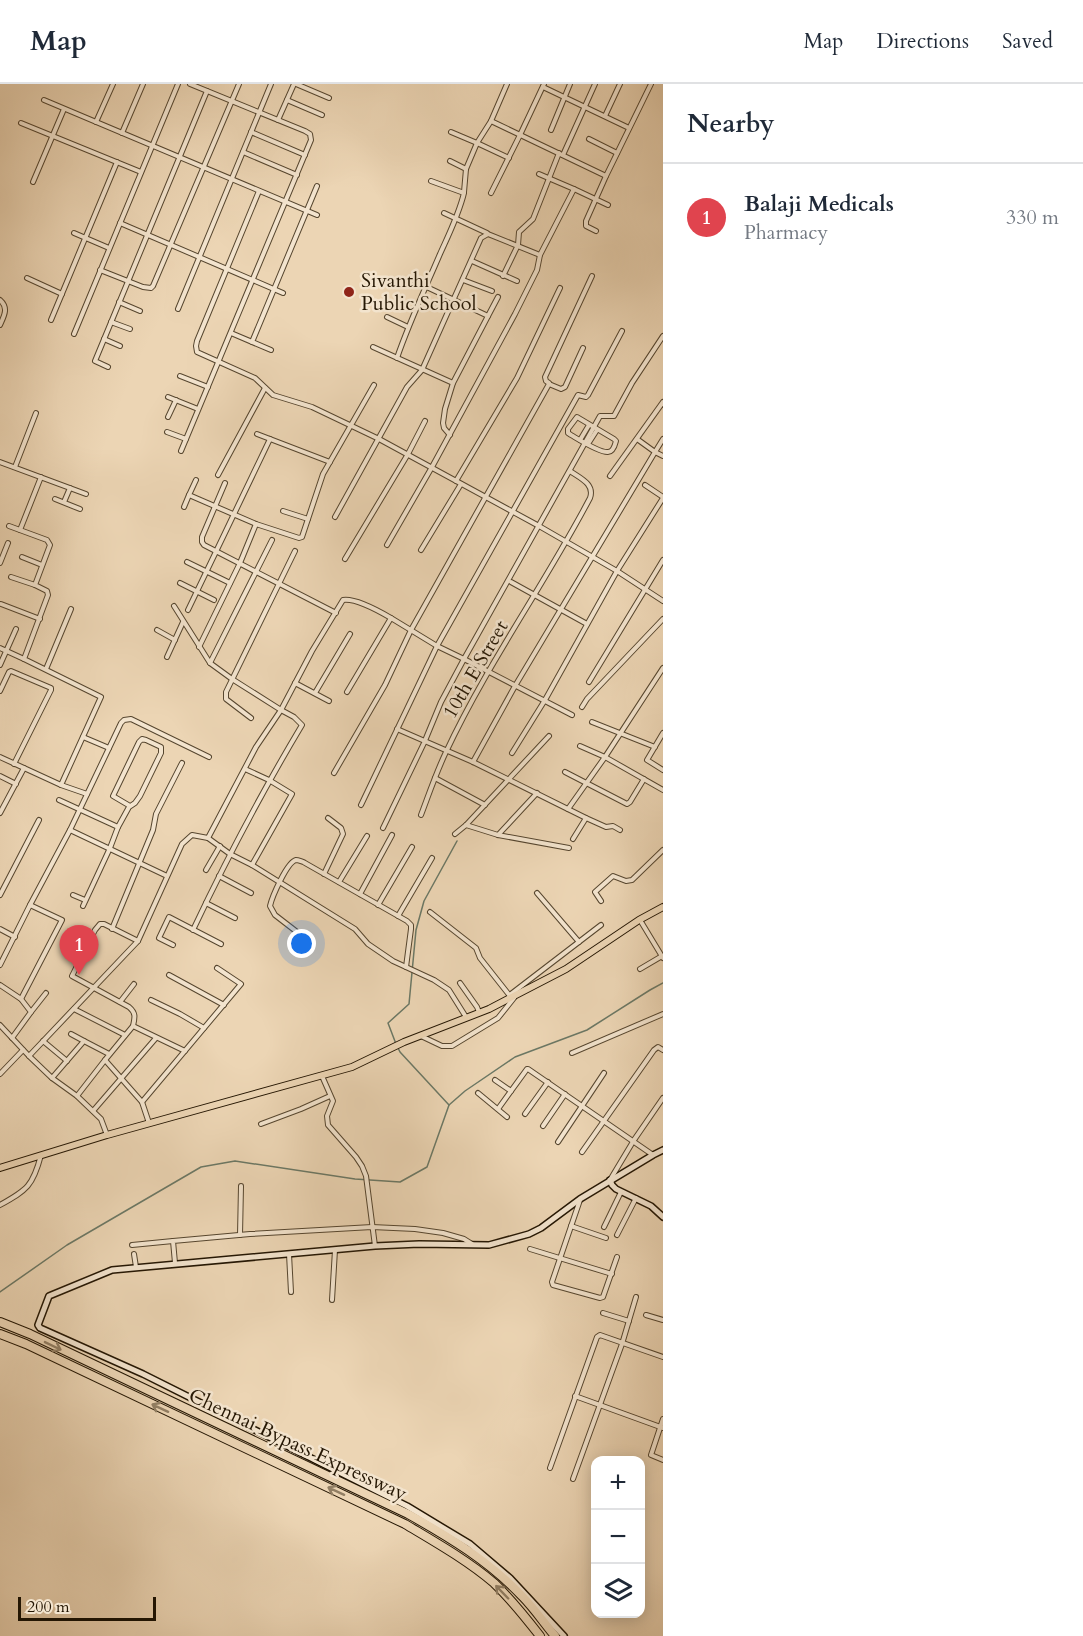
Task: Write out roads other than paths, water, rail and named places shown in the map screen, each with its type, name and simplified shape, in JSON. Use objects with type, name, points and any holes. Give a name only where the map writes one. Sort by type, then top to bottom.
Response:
[{"type":"highway","name":"Chennai Bypass Expressway","points":[[0,1322],[30,1334],[441,1532],[500,1574],[523,1597],[555,1636]]},
{"type":"highway","name":"Chennai Bypass Expressway","points":[[0,1334],[26,1344],[405,1524],[457,1556],[494,1584],[518,1608],[540,1636]]},
{"type":"main road","points":[[0,1168],[107,1135],[352,1067],[404,1042],[480,1013],[566,969],[639,920],[663,907]]},
{"type":"street","points":[[96,122],[112,84]]},
{"type":"street","points":[[122,133],[142,84]]},
{"type":"street","points":[[74,334],[178,84]]},
{"type":"street","points":[[181,451],[311,140],[309,134],[189,84]]},
{"type":"street","points":[[100,270],[147,288],[153,286],[239,84]]},
{"type":"street","points":[[178,309],[271,84]]},
{"type":"street","points":[[278,120],[295,84],[329,98]]},
{"type":"street","points":[[397,358],[455,218],[464,193],[466,169],[507,84]]},
{"type":"street","points":[[551,130],[570,84]]},
{"type":"street","points":[[502,276],[518,245],[519,232],[533,219],[549,178],[595,84]]},
{"type":"street","points":[[605,116],[621,84]]},
{"type":"street","points":[[596,231],[586,226],[585,221],[651,84]]},
{"type":"street","points":[[491,193],[544,86],[629,128]]},
{"type":"street","points":[[108,367],[95,361],[207,92]]},
{"type":"street","points":[[44,100],[317,215]]},
{"type":"street","points":[[287,100],[322,114]]},
{"type":"street","points":[[33,182],[64,109]]},
{"type":"street","points":[[491,121],[606,176]]},
{"type":"street","points":[[21,123],[141,172]]},
{"type":"street","points":[[251,132],[305,155]]},
{"type":"street","points":[[452,132],[509,158]]},
{"type":"street","points":[[589,139],[617,153]]},
{"type":"street","points":[[243,152],[297,175]]},
{"type":"street","points":[[450,161],[466,169]]},
{"type":"street","points":[[51,320],[117,162]]},
{"type":"street","points":[[539,174],[608,205]]},
{"type":"street","points":[[431,181],[464,193]]},
{"type":"street","points":[[252,342],[317,186]]},
{"type":"street","points":[[387,545],[515,314],[537,270],[540,255],[574,189]]},
{"type":"street","points":[[260,191],[196,346],[199,353],[252,376],[273,395],[350,424],[408,454],[539,526],[617,571],[663,601]]},
{"type":"street","points":[[444,213],[540,255]]},
{"type":"street","points":[[120,223],[284,293]]},
{"type":"street","points":[[74,233],[110,248]]},
{"type":"street","points":[[335,517],[407,387],[422,370],[481,238],[488,234]]},
{"type":"street","points":[[472,261],[517,281]]},
{"type":"street","points":[[583,348],[565,387],[561,389],[546,381],[545,377],[591,276]]},
{"type":"street","points":[[27,278],[62,294]]},
{"type":"street","points":[[463,280],[492,291]]},
{"type":"street","points":[[414,281],[488,316]]},
{"type":"street","points":[[421,550],[517,378],[560,288]]},
{"type":"street","points":[[450,435],[444,428],[442,419],[453,383],[498,297]]},
{"type":"street","points":[[0,300],[6,310],[0,325]]},
{"type":"street","points":[[119,302],[140,311]]},
{"type":"street","points":[[387,317],[408,327]]},
{"type":"street","points":[[111,322],[130,329]]},
{"type":"street","points":[[361,805],[436,646],[578,395],[586,397],[588,395],[622,331]]},
{"type":"street","points":[[231,333],[271,350]]},
{"type":"street","points":[[383,828],[441,702],[464,658],[587,444],[600,416],[614,416],[632,383],[663,336]]},
{"type":"street","points":[[104,339],[120,346]]},
{"type":"street","points":[[373,347],[453,383]]},
{"type":"street","points":[[180,376],[208,387]]},
{"type":"street","points":[[189,495],[256,524],[302,537],[323,474],[374,384]]},
{"type":"street","points":[[334,773],[385,685],[411,630],[549,384]]},
{"type":"street","points":[[218,475],[265,388]]},
{"type":"street","points":[[168,397],[198,409]]},
{"type":"street","points":[[168,417],[176,400]]},
{"type":"street","points":[[610,476],[663,402]]},
{"type":"street","points":[[15,467],[36,412]]},
{"type":"street","points":[[577,417],[595,429],[616,441],[610,452],[587,444],[568,433],[568,429],[577,417]]},
{"type":"street","points":[[345,559],[408,454],[425,421]]},
{"type":"street","points":[[580,440],[589,425]]},
{"type":"street","points":[[167,432],[186,439]]},
{"type":"street","points":[[257,434],[330,462]]},
{"type":"street","points":[[637,439],[663,456]]},
{"type":"street","points":[[473,762],[663,439]]},
{"type":"street","points":[[188,610],[270,440]]},
{"type":"street","points":[[0,462],[86,494]]},
{"type":"street","name":"10th E Street","points":[[420,815],[446,751],[489,672],[566,543],[592,493],[589,484],[570,471]]},
{"type":"street","points":[[20,530],[41,477]]},
{"type":"street","points":[[184,507],[196,480]]},
{"type":"street","points":[[225,483],[202,537],[205,546],[336,613]]},
{"type":"street","points":[[512,753],[545,700],[617,571],[663,497],[645,485]]},
{"type":"street","points":[[64,502],[70,488]]},
{"type":"street","points":[[55,499],[80,509]]},
{"type":"street","points":[[284,511],[308,519]]},
{"type":"street","points":[[199,647],[240,563],[256,524]]},
{"type":"street","points":[[9,526],[47,540],[50,545],[34,585]]},
{"type":"street","points":[[210,663],[272,540]]},
{"type":"street","points":[[0,563],[8,543]]},
{"type":"street","points":[[251,718],[226,699],[226,692],[295,550]]},
{"type":"street","points":[[22,557],[42,566]]},
{"type":"street","points":[[589,682],[663,561]]},
{"type":"street","points":[[187,562],[230,583]]},
{"type":"street","points":[[11,577],[47,591],[48,595],[24,659]]},
{"type":"street","points":[[511,582],[587,624]]},
{"type":"street","points":[[180,583],[214,600]]},
{"type":"street","points":[[208,838],[256,747],[281,710],[312,651],[345,599],[380,612],[436,646],[464,658],[572,716]]},
{"type":"street","points":[[1,604],[40,619]]},
{"type":"street","points":[[174,606],[210,663],[294,717],[302,725],[269,780],[193,930]]},
{"type":"street","points":[[46,669],[71,609]]},
{"type":"street","points":[[347,692],[391,618]]},
{"type":"street","points":[[582,707],[663,620]]},
{"type":"street","points":[[167,657],[183,622]]},
{"type":"street","points":[[0,665],[16,630]]},
{"type":"street","points":[[156,630],[175,640]]},
{"type":"street","points":[[315,693],[350,634]]},
{"type":"street","points":[[0,648],[101,697],[61,785]]},
{"type":"street","points":[[568,808],[605,757],[663,668]]},
{"type":"street","points":[[0,691],[12,670],[51,688],[14,764]]},
{"type":"street","points":[[295,683],[328,701]]},
{"type":"street","points":[[0,965],[124,720],[131,719],[209,757]]},
{"type":"street","points":[[592,722],[655,747]]},
{"type":"street","points":[[397,729],[473,762],[586,818],[621,830]]},
{"type":"street","points":[[663,734],[646,760],[663,770]]},
{"type":"street","points":[[455,834],[549,736]]},
{"type":"street","points":[[83,737],[109,748]]},
{"type":"street","points":[[83,906],[127,809],[140,796],[162,748],[146,740],[140,741],[113,797]]},
{"type":"street","points":[[580,746],[605,757],[663,790]]},
{"type":"street","points":[[0,757],[61,785],[87,794]]},
{"type":"street","points":[[112,929],[153,830],[156,814],[182,763]]},
{"type":"street","points":[[0,813],[24,768]]},
{"type":"street","points":[[245,769],[292,794],[252,865]]},
{"type":"street","points":[[565,772],[627,804],[644,779]]},
{"type":"street","points":[[0,776],[16,784]]},
{"type":"street","points":[[435,778],[485,805]]},
{"type":"street","points":[[106,793],[130,806]]},
{"type":"street","points":[[498,835],[537,793]]},
{"type":"street","points":[[59,800],[118,827]]},
{"type":"street","points":[[324,874],[343,834],[341,828],[328,818]]},
{"type":"street","points":[[573,839],[586,818]]},
{"type":"street","points":[[0,894],[39,820]]},
{"type":"street","points":[[466,825],[498,835],[569,848]]},
{"type":"street","points":[[70,830],[167,876]]},
{"type":"street","points":[[29,1056],[138,941],[182,844],[192,835],[208,838],[230,854],[252,865],[355,929],[368,944],[393,961],[434,980],[449,990],[466,1018]]},
{"type":"street","points":[[360,894],[392,835]]},
{"type":"street","points":[[339,882],[367,836]]},
{"type":"street","points":[[206,870],[220,846]]},
{"type":"street","points":[[378,905],[412,848]]},
{"type":"street","points":[[601,901],[595,894],[596,891],[613,876],[626,881],[632,880],[663,850]]},
{"type":"street","points":[[398,916],[432,858]]},
{"type":"street","points":[[310,942],[272,912],[270,906],[279,882],[293,861],[297,860],[407,921],[411,925],[408,968]]},
{"type":"street","points":[[219,876],[251,893]]},
{"type":"street","points":[[537,893],[579,942]]},
{"type":"street","points":[[73,895],[85,900]]},
{"type":"street","points":[[206,903],[235,918]]},
{"type":"street","points":[[21,999],[62,920],[30,905]]},
{"type":"street","points":[[430,912],[476,948],[480,958],[512,996]]},
{"type":"street","points":[[173,945],[159,938],[169,917],[221,944]]},
{"type":"street","points":[[639,920],[662,957],[640,969]]},
{"type":"street","points":[[76,1096],[133,1026],[135,1013],[129,1007],[72,976],[100,924],[105,924],[138,941]]},
{"type":"street","points":[[420,1036],[442,1046],[452,1046],[498,1018],[512,996],[601,925]]},
{"type":"street","points":[[0,929],[15,937]]},
{"type":"street","points":[[142,1102],[241,984],[217,968]]},
{"type":"street","points":[[169,975],[224,1005]]},
{"type":"street","points":[[460,983],[480,1013]]},
{"type":"street","points":[[120,1002],[134,984]]},
{"type":"street","points":[[0,985],[21,999],[32,1012]]},
{"type":"street","points":[[12,1038],[46,993]]},
{"type":"street","points":[[151,1000],[204,1028]]},
{"type":"street","points":[[74,1009],[125,1035]]},
{"type":"street","points":[[572,1053],[663,1014]]},
{"type":"street","points":[[133,1026],[185,1051]]},
{"type":"street","points":[[1,1028],[52,1078],[101,1119],[107,1135]]},
{"type":"street","points":[[71,1034],[109,1054]]},
{"type":"street","points":[[93,1111],[156,1038]]},
{"type":"street","points":[[44,1041],[67,1061]]},
{"type":"street","points":[[52,1078],[84,1041]]},
{"type":"street","points":[[582,1152],[654,1050],[658,1047],[663,1050]]},
{"type":"street","points":[[0,1074],[23,1050]]},
{"type":"street","points":[[105,1060],[142,1102],[149,1123]]},
{"type":"street","points":[[498,1109],[528,1069],[653,1155]]},
{"type":"street","points":[[558,1142],[604,1073]]},
{"type":"street","points":[[322,1076],[333,1104],[327,1116],[328,1125],[356,1157],[366,1176],[375,1245]]},
{"type":"street","points":[[495,1080],[511,1091]]},
{"type":"street","points":[[525,1114],[548,1082]]},
{"type":"street","points":[[478,1093],[507,1117]]},
{"type":"street","points":[[543,1126],[565,1094]]},
{"type":"street","points":[[261,1124],[330,1096]]},
{"type":"street","points":[[610,1180],[663,1098]]},
{"type":"street","points":[[564,1636],[510,1578],[486,1557],[470,1544],[407,1506],[143,1374],[40,1328],[38,1324],[49,1296],[112,1270],[375,1245],[489,1245],[529,1234],[542,1228],[610,1180],[663,1150]]},
{"type":"street","points":[[0,1205],[22,1193],[28,1186],[42,1155]]},
{"type":"street","points":[[610,1180],[612,1185],[651,1206],[663,1216]]},
{"type":"street","points":[[240,1235],[241,1186]]},
{"type":"street","points":[[603,1227],[621,1191]]},
{"type":"street","points":[[617,1235],[637,1198]]},
{"type":"street","points":[[580,1199],[552,1282],[554,1286],[602,1298],[617,1257]]},
{"type":"street","points":[[571,1226],[606,1238]]},
{"type":"street","points":[[132,1245],[240,1235],[372,1227],[443,1233],[464,1239],[472,1245]]},
{"type":"street","points":[[173,1241],[175,1263]]},
{"type":"street","points":[[332,1300],[335,1249]]},
{"type":"street","points":[[530,1249],[612,1274]]},
{"type":"street","points":[[289,1253],[291,1292]]},
{"type":"street","points":[[134,1254],[136,1268]]},
{"type":"street","points":[[573,1479],[622,1344],[636,1297]]},
{"type":"street","points":[[603,1313],[629,1321]]},
{"type":"street","points":[[646,1315],[663,1320]]},
{"type":"street","points":[[550,1468],[597,1337],[600,1335],[663,1357]]},
{"type":"street","points":[[575,1396],[662,1427]]},
{"type":"street","points":[[663,1419],[651,1455],[663,1460]]},
{"type":"waterway","points":[[396,1044],[388,1023],[409,1004],[416,930],[424,901],[457,841]]},
{"type":"waterway","points":[[0,1292],[67,1245],[201,1167],[235,1161],[355,1179],[400,1182],[427,1167],[449,1105],[465,1091],[515,1057],[587,1030],[663,983]]},
{"type":"waterway","points":[[398,1048],[449,1105]]},
{"type":"place","name":"Sivanthi Public School","points":[[349,292]]},
{"type":"place","name":"Balaji Medicals","points":[[79,975]]}]
